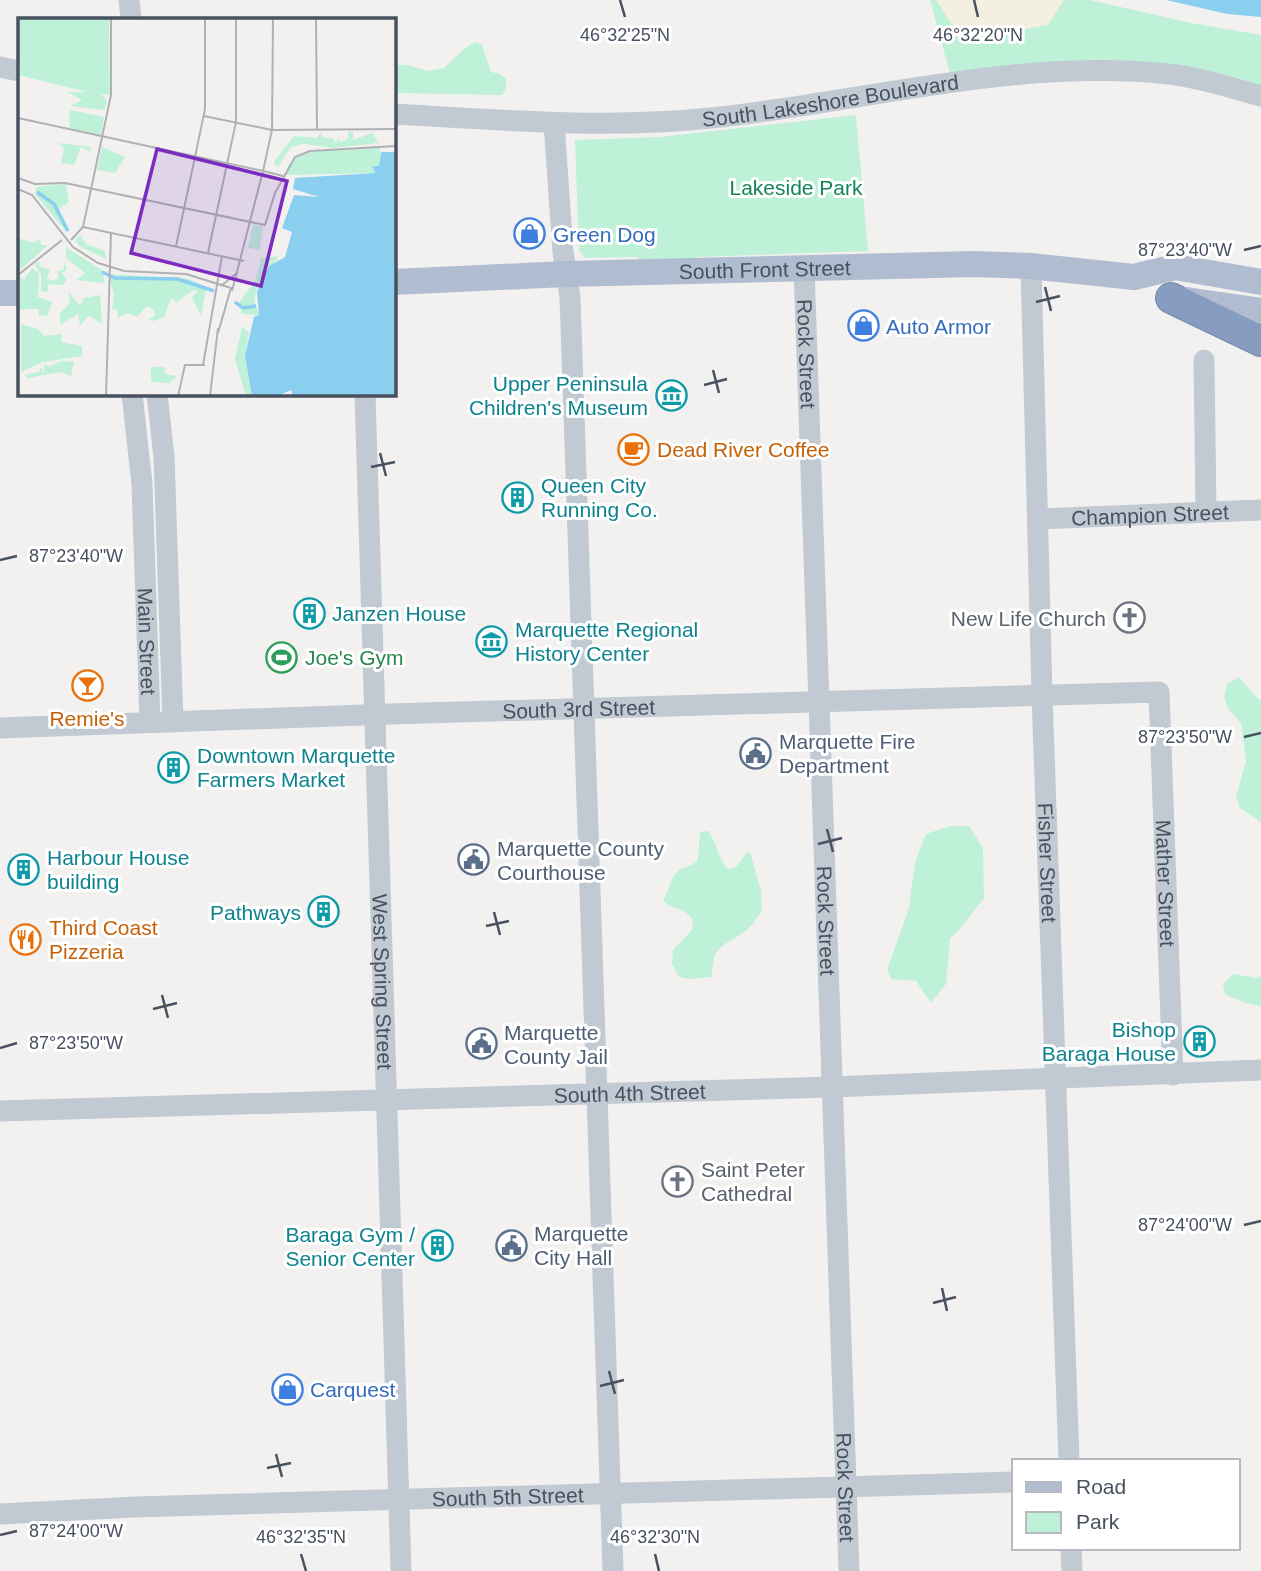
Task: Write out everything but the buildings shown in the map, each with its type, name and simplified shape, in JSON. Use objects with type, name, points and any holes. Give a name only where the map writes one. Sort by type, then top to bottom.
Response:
[{"type":"highway","points":[[1171,298],[1261,341]]},
{"type":"main road","name":"South Front Street","points":[[396,282],[566,274],[974,264],[1031,266],[1134,277],[1175,267],[1261,282]]},
{"type":"main road","name":"South Front Street","points":[[1134,277],[1171,298],[1261,311]]},
{"type":"main road","points":[[0,293],[18,293]]},
{"type":"street","points":[[129,0],[131,18]]},
{"type":"street","points":[[0,67],[18,71]]},
{"type":"street","name":"South Lakeshore Boulevard","points":[[396,114],[554,123],[652,123],[712,118],[946,83],[1060,70],[1172,74],[1261,96]]},
{"type":"street","points":[[554,123],[570,297],[613,1571]]},
{"type":"street","name":"Fisher Street","points":[[1031,266],[1042,695],[1069,1459]]},
{"type":"street","name":"Rock Street","points":[[804,268],[849,1571]]},
{"type":"street","points":[[1204,360],[1206,512]]},
{"type":"street","name":"Main Street","points":[[132,396],[142,484],[149,722]]},
{"type":"street","name":"Main Street","points":[[157,396],[164,457],[173,722]]},
{"type":"street","name":"West Spring Street","points":[[365,396],[401,1571]]},
{"type":"street","name":"Champion Street","points":[[1038,519],[1261,510]]},
{"type":"street","name":"South 3rd Street","points":[[0,728],[374,714],[1159,692]]},
{"type":"street","name":"Mather Street","points":[[1159,692],[1173,1075]]},
{"type":"street","name":"South 4th Street","points":[[0,1111],[832,1087],[1261,1070]]},
{"type":"street","name":"South 5th Street","points":[[0,1514],[399,1499],[1012,1482]]},
{"type":"street","points":[[1072,1550],[1072,1571]]},
{"type":"green space","points":[[930,0],[1090,0],[1191,23],[1261,35],[1261,93],[1199,75],[951,77]]},
{"type":"green space","points":[[475,42],[482,45],[491,72],[506,79],[506,88],[502,95],[396,93],[396,65],[408,65],[428,71],[444,68]]},
{"type":"green space","name":"Lakeside Park","points":[[856,115],[868,251],[696,257],[694,260],[638,260],[638,257],[585,258],[579,251],[575,140],[660,137]]},
{"type":"green space","points":[[1239,677],[1259,700],[1261,699],[1261,822],[1240,808],[1236,797],[1246,761],[1241,723],[1229,710],[1224,697],[1227,684]]},
{"type":"green space","points":[[950,826],[969,826],[983,848],[984,899],[950,939],[946,984],[931,1003],[916,981],[892,979],[888,967],[909,908],[915,862],[926,834]]},
{"type":"green space","points":[[708,831],[728,869],[735,868],[750,852],[761,891],[762,911],[747,930],[719,948],[714,958],[712,977],[689,979],[679,977],[672,964],[673,950],[692,930],[693,920],[685,912],[663,900],[677,872],[698,860],[700,832]]},
{"type":"green space","points":[[1233,974],[1256,978],[1261,976],[1261,1006],[1245,1003],[1225,994],[1223,984]]},
{"type":"sand","points":[[936,0],[1064,0],[1048,25],[980,37],[952,25]]},
{"type":"water","points":[[1166,0],[1261,0],[1261,17],[1227,14]]},
{"type":"place","name":"Green Dog","points":[[530,234]]},
{"type":"place","name":"Auto Armor","points":[[863,326]]},
{"type":"place","name":"Upper Peninsula Children's Museum","points":[[671,395]]},
{"type":"place","name":"Dead River Coffee","points":[[634,449]]},
{"type":"place","name":"Queen City Running Co.","points":[[518,497]]},
{"type":"place","name":"Janzen House","points":[[309,613]]},
{"type":"place","name":"New Life Church","points":[[1129,618]]},
{"type":"place","name":"Marquette Regional History Center","points":[[492,641]]},
{"type":"place","name":"Joe's Gym","points":[[282,657]]},
{"type":"place","name":"Remie's","points":[[87,686]]},
{"type":"place","name":"Marquette Fire Department","points":[[756,753]]},
{"type":"place","name":"Downtown Marquette Farmers Market","points":[[174,767]]},
{"type":"place","name":"Marquette County Courthouse","points":[[474,860]]},
{"type":"place","name":"Harbour House building","points":[[24,869]]},
{"type":"place","name":"Pathways","points":[[324,912]]},
{"type":"place","name":"Third Coast Pizzeria","points":[[26,939]]},
{"type":"place","name":"Bishop Baraga House","points":[[1199,1041]]},
{"type":"place","name":"Marquette County Jail","points":[[481,1044]]},
{"type":"place","name":"Saint Peter Cathedral","points":[[678,1181]]},
{"type":"place","name":"Marquette City Hall","points":[[511,1245]]},
{"type":"place","name":"Baraga Gym / Senior Center","points":[[438,1246]]},
{"type":"place","name":"Carquest","points":[[287,1389]]}]
